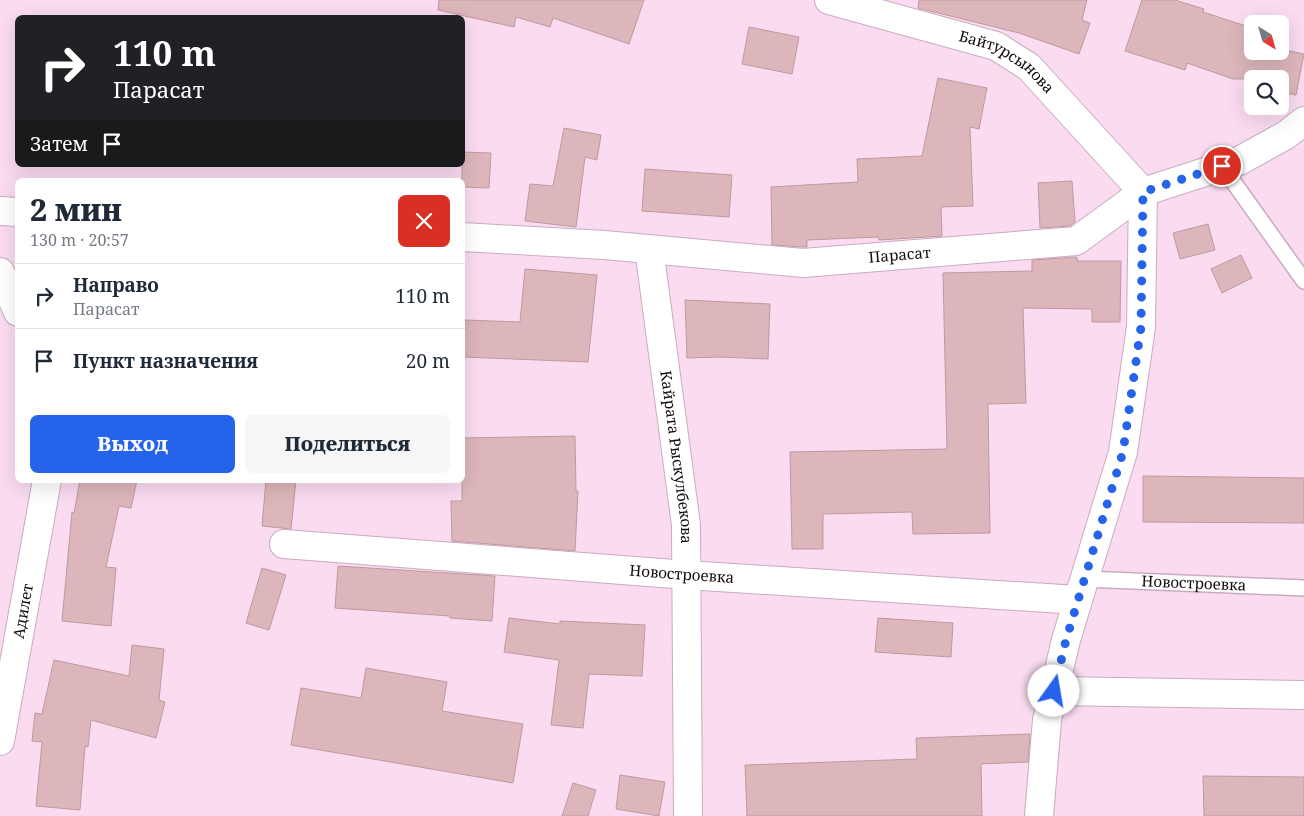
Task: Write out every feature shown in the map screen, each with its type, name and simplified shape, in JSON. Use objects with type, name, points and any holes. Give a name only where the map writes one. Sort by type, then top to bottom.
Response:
[{"type":"street","name":"Байтурсынова","points":[[829,0],[996,46],[1029,67],[1143,192]]},
{"type":"street","name":"Парасат","points":[[465,237],[604,245],[803,263],[1076,241],[1143,192],[1240,161],[1286,135],[1304,121]]},
{"type":"street","points":[[1039,816],[1047,720],[1066,640],[1123,452],[1141,327],[1143,192]]},
{"type":"street","points":[[0,211],[15,212]]},
{"type":"street","name":"Кайрата Рыскулбекова","points":[[649,249],[686,526],[688,816]]},
{"type":"street","points":[[0,272],[15,305]]},
{"type":"street","name":"Адилет","points":[[0,741],[46,483]]},
{"type":"street","name":"Новостроевка","points":[[284,544],[687,575],[1081,590]]},
{"type":"street","points":[[1054,691],[1304,696]]},
{"type":"lane","points":[[1222,166],[1304,281]]},
{"type":"lane","name":"Новостроевка","points":[[1081,590],[1304,588]]},
{"type":"building","points":[[439,0],[644,0],[629,44],[553,18],[550,27],[516,17],[514,27],[438,10]]},
{"type":"building","points":[[919,0],[1087,0],[1082,20],[1090,23],[1079,54],[1019,33],[918,8]]},
{"type":"building","points":[[1142,0],[1175,0],[1204,9],[1203,12],[1244,25],[1244,60],[1289,60],[1289,51],[1304,54],[1296,95],[1289,94],[1289,70],[1244,70],[1244,79],[1233,79],[1187,63],[1185,70],[1125,51]]},
{"type":"building","points":[[749,27],[799,37],[792,74],[742,64]]},
{"type":"building","points":[[938,78],[987,88],[979,129],[970,127],[973,206],[941,207],[942,236],[879,240],[878,237],[807,240],[807,247],[772,245],[771,187],[858,182],[857,159],[922,156]]},
{"type":"building","points":[[564,128],[601,135],[597,160],[585,157],[576,227],[525,221],[530,184],[553,186]]},
{"type":"building","points":[[465,152],[491,153],[489,188],[465,187],[465,178],[462,178],[462,167],[465,167]]},
{"type":"building","points":[[645,169],[732,175],[729,217],[642,211]]},
{"type":"building","points":[[1072,181],[1075,222],[1070,226],[1040,228],[1038,183]]},
{"type":"building","points":[[1208,224],[1215,250],[1180,259],[1173,233]]},
{"type":"building","points":[[1241,255],[1252,278],[1222,293],[1211,269]]},
{"type":"building","points":[[1077,257],[1077,261],[1121,261],[1120,322],[1092,322],[1092,309],[1023,308],[1026,403],[988,404],[990,533],[913,534],[912,512],[823,514],[823,549],[792,549],[790,452],[947,449],[943,273],[1032,271],[1032,260]]},
{"type":"building","points":[[525,269],[597,275],[588,362],[465,357],[465,320],[520,322]]},
{"type":"building","points":[[685,300],[770,304],[768,359],[687,358]]},
{"type":"building","points":[[575,436],[576,491],[578,491],[575,551],[452,541],[451,501],[462,501],[462,483],[465,483],[465,438]]},
{"type":"building","points":[[1143,476],[1304,478],[1304,523],[1143,522]]},
{"type":"building","points":[[79,483],[136,483],[131,508],[119,506],[106,567],[116,568],[111,626],[62,621],[72,512],[74,513]]},
{"type":"building","points":[[266,483],[296,483],[291,529],[262,526]]},
{"type":"building","points":[[338,566],[495,576],[492,621],[450,618],[450,616],[335,608]]},
{"type":"building","points":[[262,568],[286,575],[269,630],[246,623]]},
{"type":"building","points":[[509,618],[560,624],[560,621],[645,625],[642,676],[589,674],[583,728],[551,725],[559,660],[504,652]]},
{"type":"building","points":[[878,618],[953,623],[951,657],[875,652]]},
{"type":"building","points":[[132,645],[164,649],[159,700],[165,702],[156,738],[91,720],[88,747],[85,746],[80,810],[36,806],[42,742],[32,741],[35,713],[42,714],[54,660],[129,676]]},
{"type":"building","points":[[366,668],[447,682],[442,711],[523,724],[513,783],[291,745],[301,688],[361,698]]},
{"type":"building","points":[[1030,734],[1028,762],[981,764],[982,816],[747,816],[745,765],[917,759],[916,738]]},
{"type":"building","points":[[620,775],[665,782],[659,816],[616,809]]},
{"type":"building","points":[[1203,776],[1304,777],[1304,816],[1204,816]]},
{"type":"building","points":[[573,783],[596,790],[588,816],[562,816]]},
{"type":"route","points":[[1054,691],[1066,640],[1123,452],[1141,327],[1143,192],[1222,166]]}]
